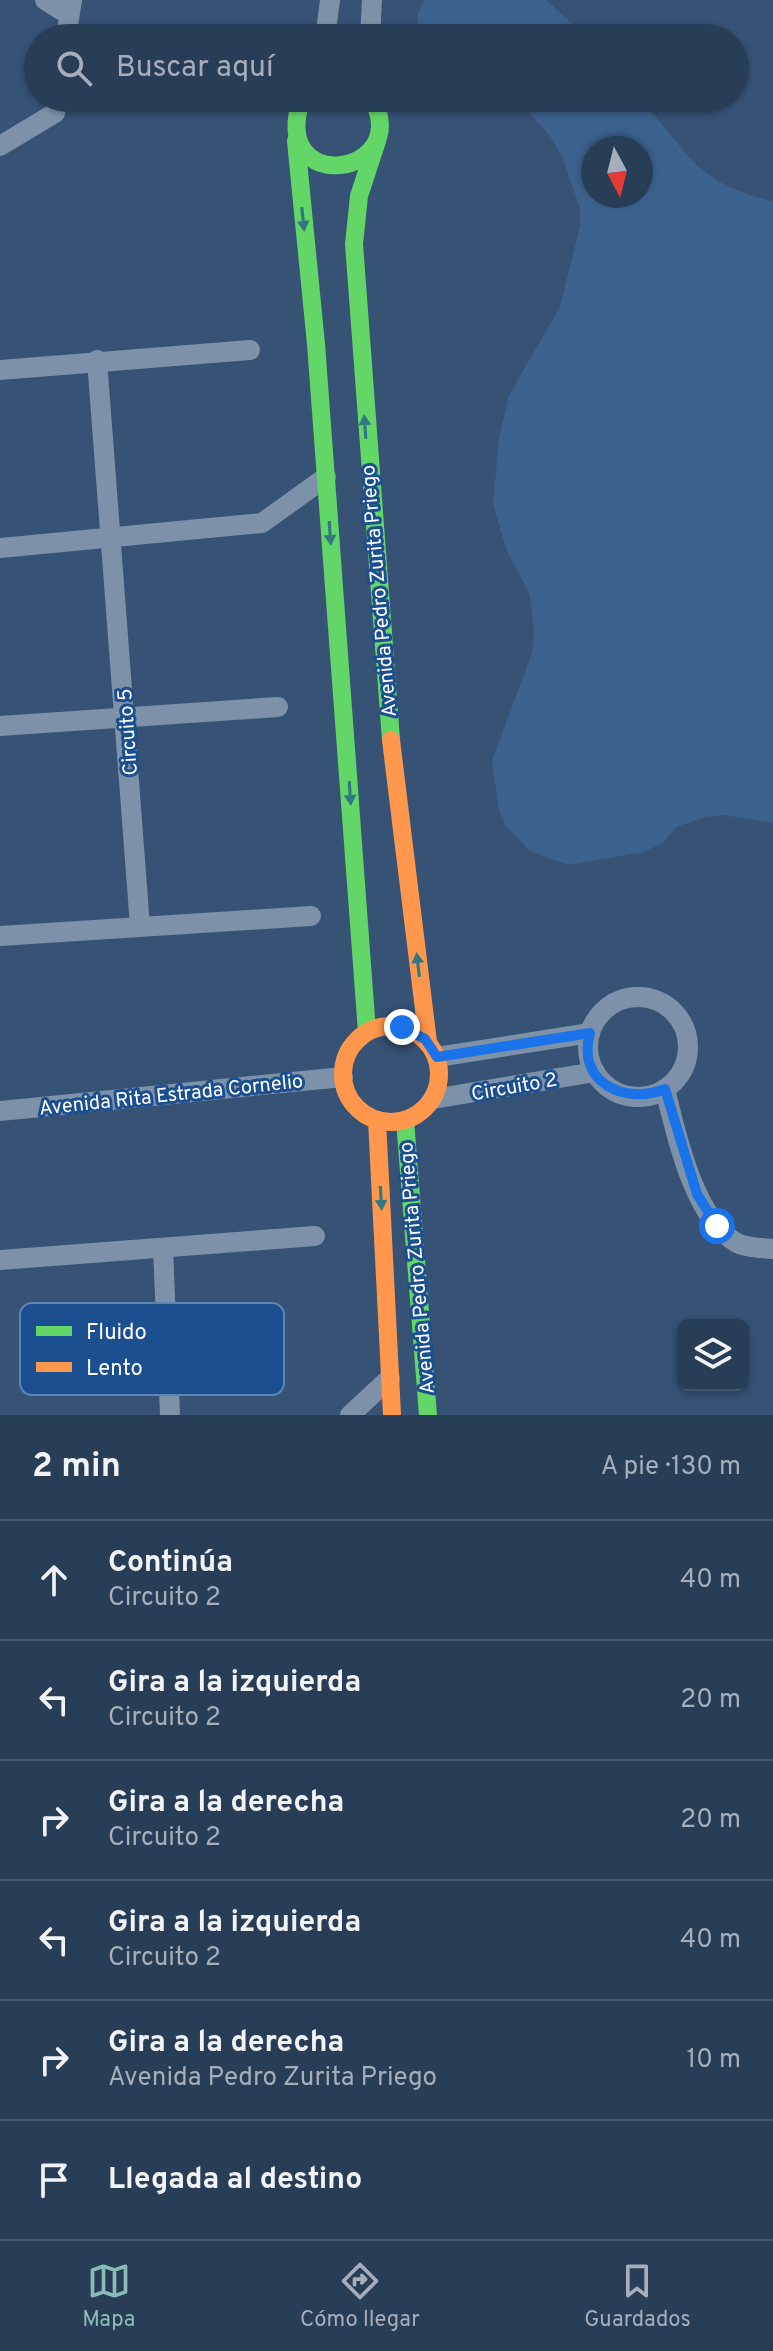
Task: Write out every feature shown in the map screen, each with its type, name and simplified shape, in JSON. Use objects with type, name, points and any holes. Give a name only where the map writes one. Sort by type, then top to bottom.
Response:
[{"type":"street","points":[[45,0],[70,7]]},
{"type":"street","points":[[327,24],[330,0]]},
{"type":"street","points":[[371,24],[372,0]]},
{"type":"street","points":[[0,146],[46,112]]},
{"type":"street","name":"Avenida Pedro Zurita Priego","points":[[297,112],[293,123],[326,477],[367,1032]]},
{"type":"street","name":"Avenida Pedro Zurita Priego","points":[[343,1077],[350,1100],[377,1120],[405,1120],[425,1109],[433,1099],[440,1074],[432,1050],[385,696],[359,337],[354,244],[359,196],[381,120],[378,112]]},
{"type":"street","points":[[296,141],[304,154],[330,167],[345,167],[364,159],[377,141]]},
{"type":"street","points":[[0,370],[250,350]]},
{"type":"street","name":"Circuito 5","points":[[97,360],[140,926]]},
{"type":"street","points":[[0,548],[262,523],[326,477]]},
{"type":"street","points":[[0,726],[278,707]]},
{"type":"street","points":[[0,936],[311,916]]},
{"type":"street","points":[[638,996],[656,999],[672,1009],[683,1024],[689,1042],[687,1060],[679,1077],[665,1089],[648,1096],[629,1096],[612,1090],[595,1072],[590,1061],[590,1033],[604,1010],[620,1000],[638,996]]},
{"type":"street","points":[[343,1077],[347,1053],[367,1032],[384,1026],[402,1027],[432,1050]]},
{"type":"street","name":"Circuito 2","points":[[432,1050],[590,1033]]},
{"type":"street","name":"Circuito 2","points":[[433,1099],[595,1072]]},
{"type":"street","name":"Avenida Rita Estrada Cornelio","points":[[0,1111],[343,1077]]},
{"type":"street","points":[[665,1089],[697,1194],[717,1226],[738,1245],[773,1249]]},
{"type":"street","name":"Avenida Pedro Zurita Priego","points":[[377,1120],[392,1415]]},
{"type":"street","name":"Avenida Pedro Zurita Priego","points":[[405,1120],[428,1415]]},
{"type":"street","points":[[0,1260],[315,1236]]},
{"type":"street","points":[[163,1248],[165,1303]]},
{"type":"street","points":[[350,1415],[390,1378]]},
{"type":"street","points":[[169,1395],[170,1415]]},
{"type":"water","points":[[424,0],[546,0],[573,24],[418,24],[418,13]]},
{"type":"water","points":[[528,112],[651,112],[708,174],[745,193],[773,201],[773,823],[723,815],[706,817],[676,827],[664,842],[644,852],[568,865],[530,851],[506,826],[499,811],[492,760],[532,653],[534,632],[530,595],[507,551],[493,505],[499,437],[509,395],[560,307],[580,226],[580,209],[562,156]]},
{"type":"traffic: fast","points":[[300,112],[297,130],[304,151],[320,163],[340,165],[360,159],[374,145],[380,125],[376,112]]},
{"type":"traffic: fast","points":[[296,141],[316,344],[367,1032]]},
{"type":"traffic: fast","points":[[377,141],[359,196],[354,244],[391,740]]},
{"type":"traffic: fast","points":[[405,1120],[428,1415]]},
{"type":"traffic: slow","points":[[391,740],[428,1042]]},
{"type":"traffic: slow","points":[[391,1026],[409,1029],[425,1040],[436,1056],[439,1074],[436,1092],[425,1108],[409,1119],[391,1122],[373,1119],[357,1108],[346,1092],[343,1074],[346,1056],[357,1040],[373,1029],[391,1026]]},
{"type":"traffic: slow","points":[[377,1120],[392,1415]]},
{"type":"route","points":[[402,1027],[415,1031],[425,1039],[437,1057],[590,1033],[590,1061],[598,1077],[612,1090],[629,1096],[648,1096],[665,1089],[697,1194],[717,1226]]}]
